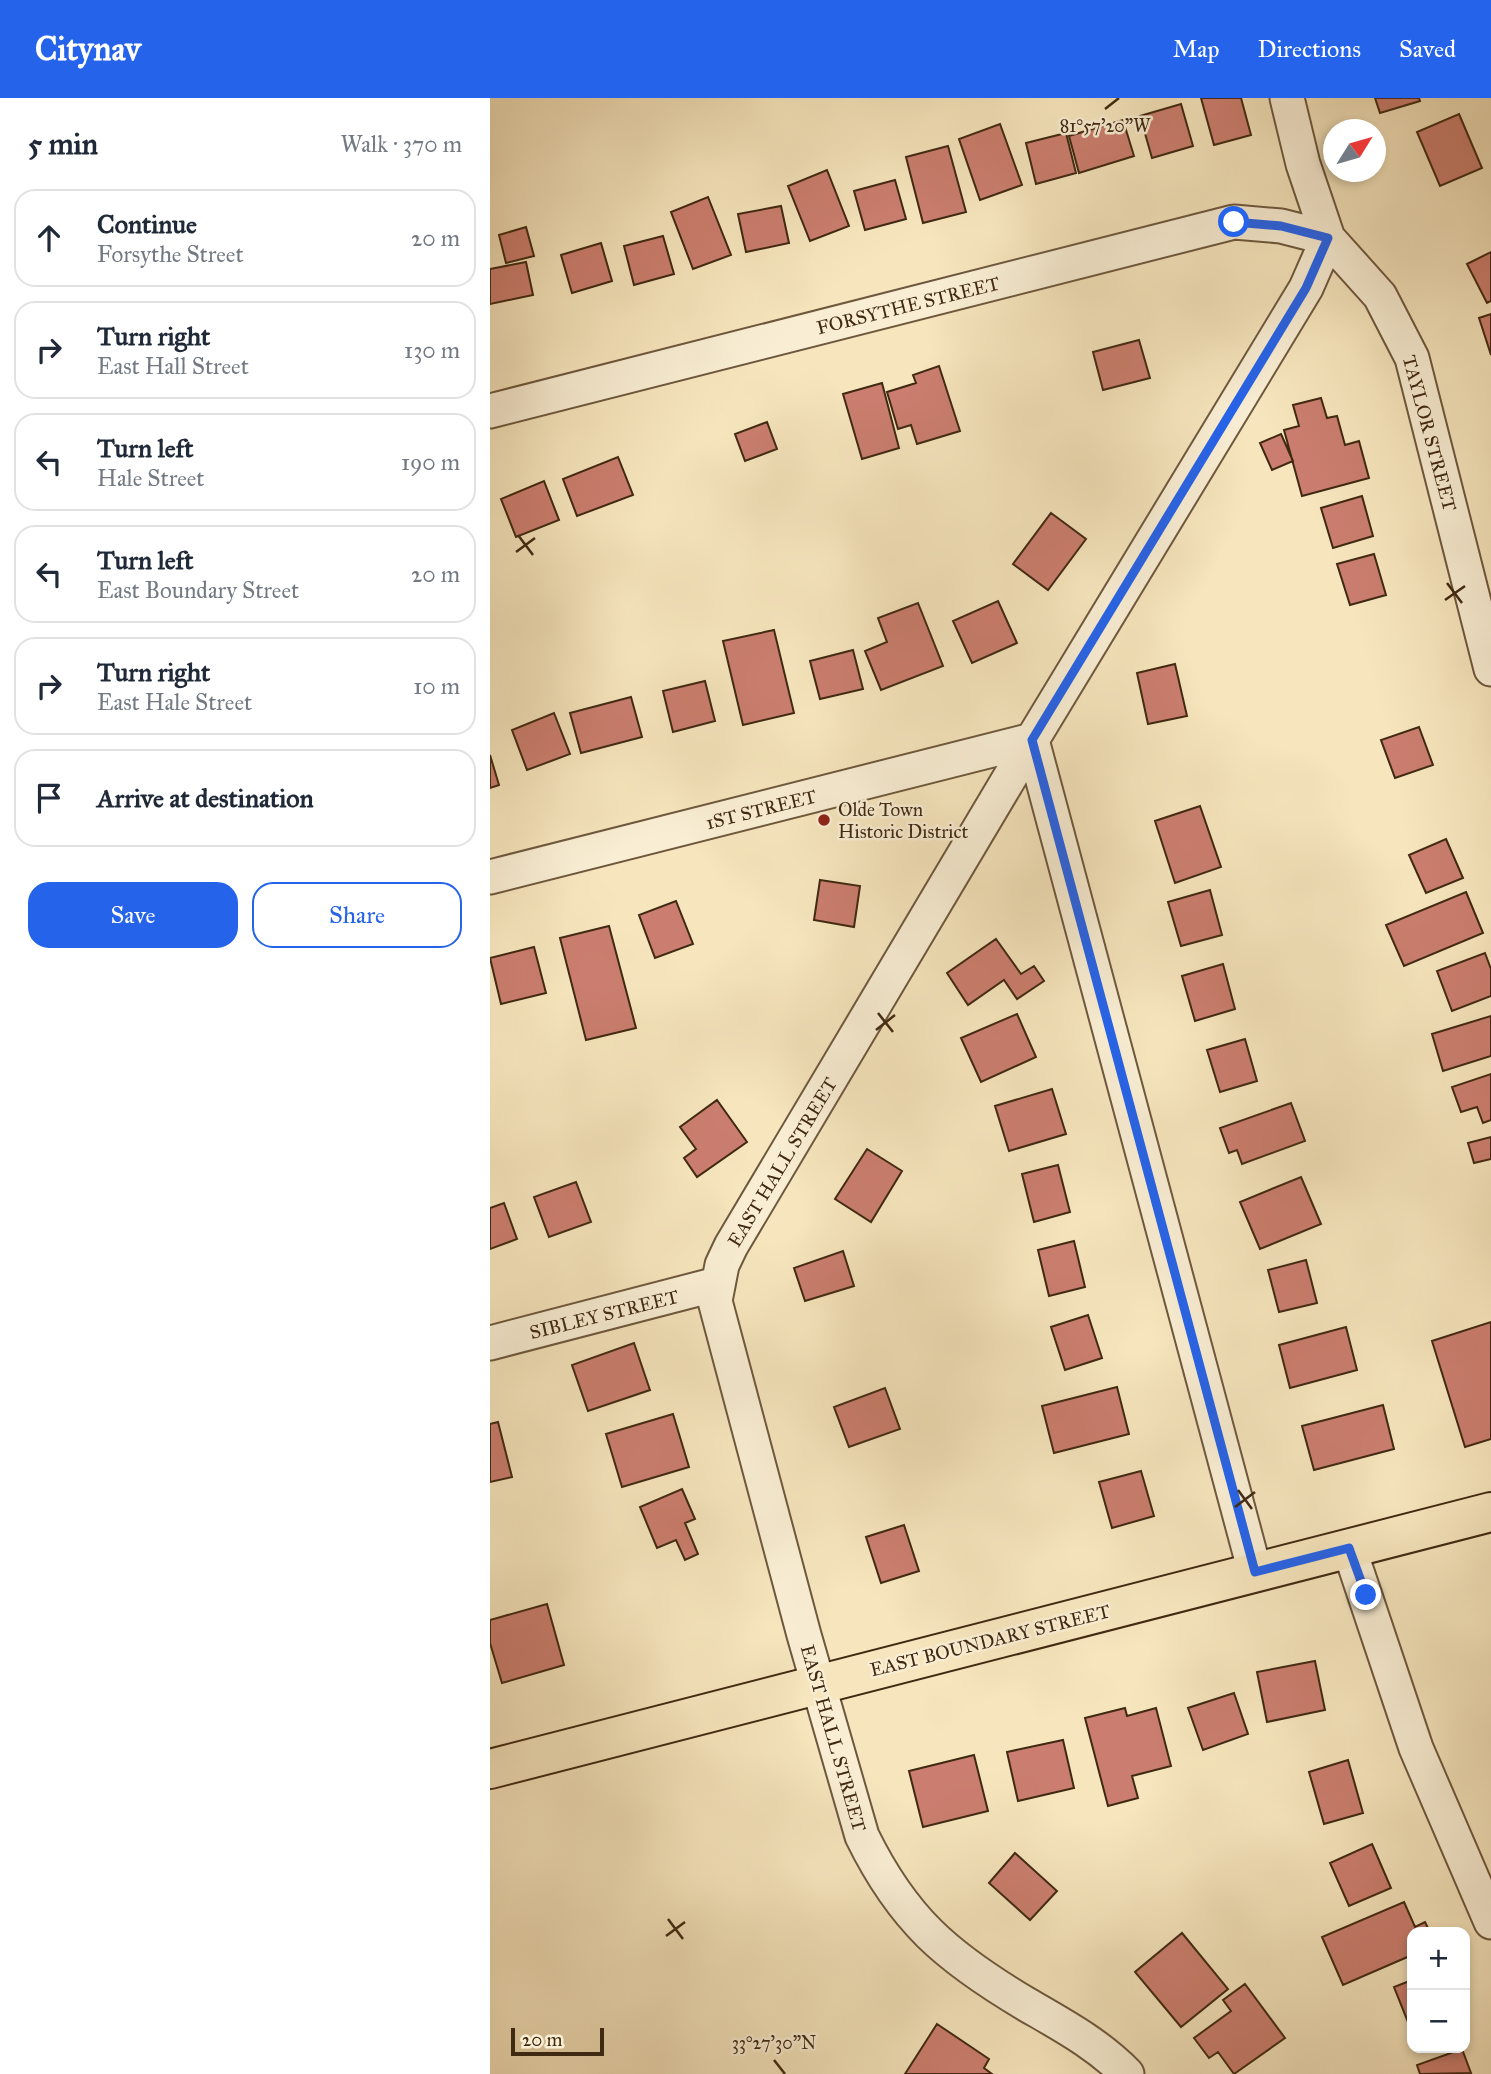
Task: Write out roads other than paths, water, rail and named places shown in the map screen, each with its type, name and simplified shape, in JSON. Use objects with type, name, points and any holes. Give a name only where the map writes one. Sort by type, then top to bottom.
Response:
[{"type":"main road","name":"EAST BOUNDARY STREET","points":[[490,1769],[1491,1512]]},
{"type":"street","name":"TAYLOR STREET","points":[[1287,98],[1303,164],[1328,238],[1380,296],[1412,358],[1491,669]]},
{"type":"street","name":"FORSYTHE STREET","points":[[490,411],[1234,222],[1281,226],[1328,238]]},
{"type":"street","name":"EAST HALL STREET","points":[[1127,2074],[1093,2043],[1002,1990],[940,1947],[898,1899],[862,1836],[818,1684],[715,1301],[722,1265],[731,1247],[1032,740],[1306,288],[1328,238]]},
{"type":"street","name":"1ST STREET","points":[[490,877],[1032,740]]},
{"type":"street","points":[[1032,740],[1255,1572]]},
{"type":"street","name":"SIBLEY STREET","points":[[490,1343],[718,1284]]},
{"type":"street","points":[[1349,1548],[1416,1748],[1491,1922]]},
{"type":"place","name":"Olde Town Historic District","points":[[824,820]]}]
